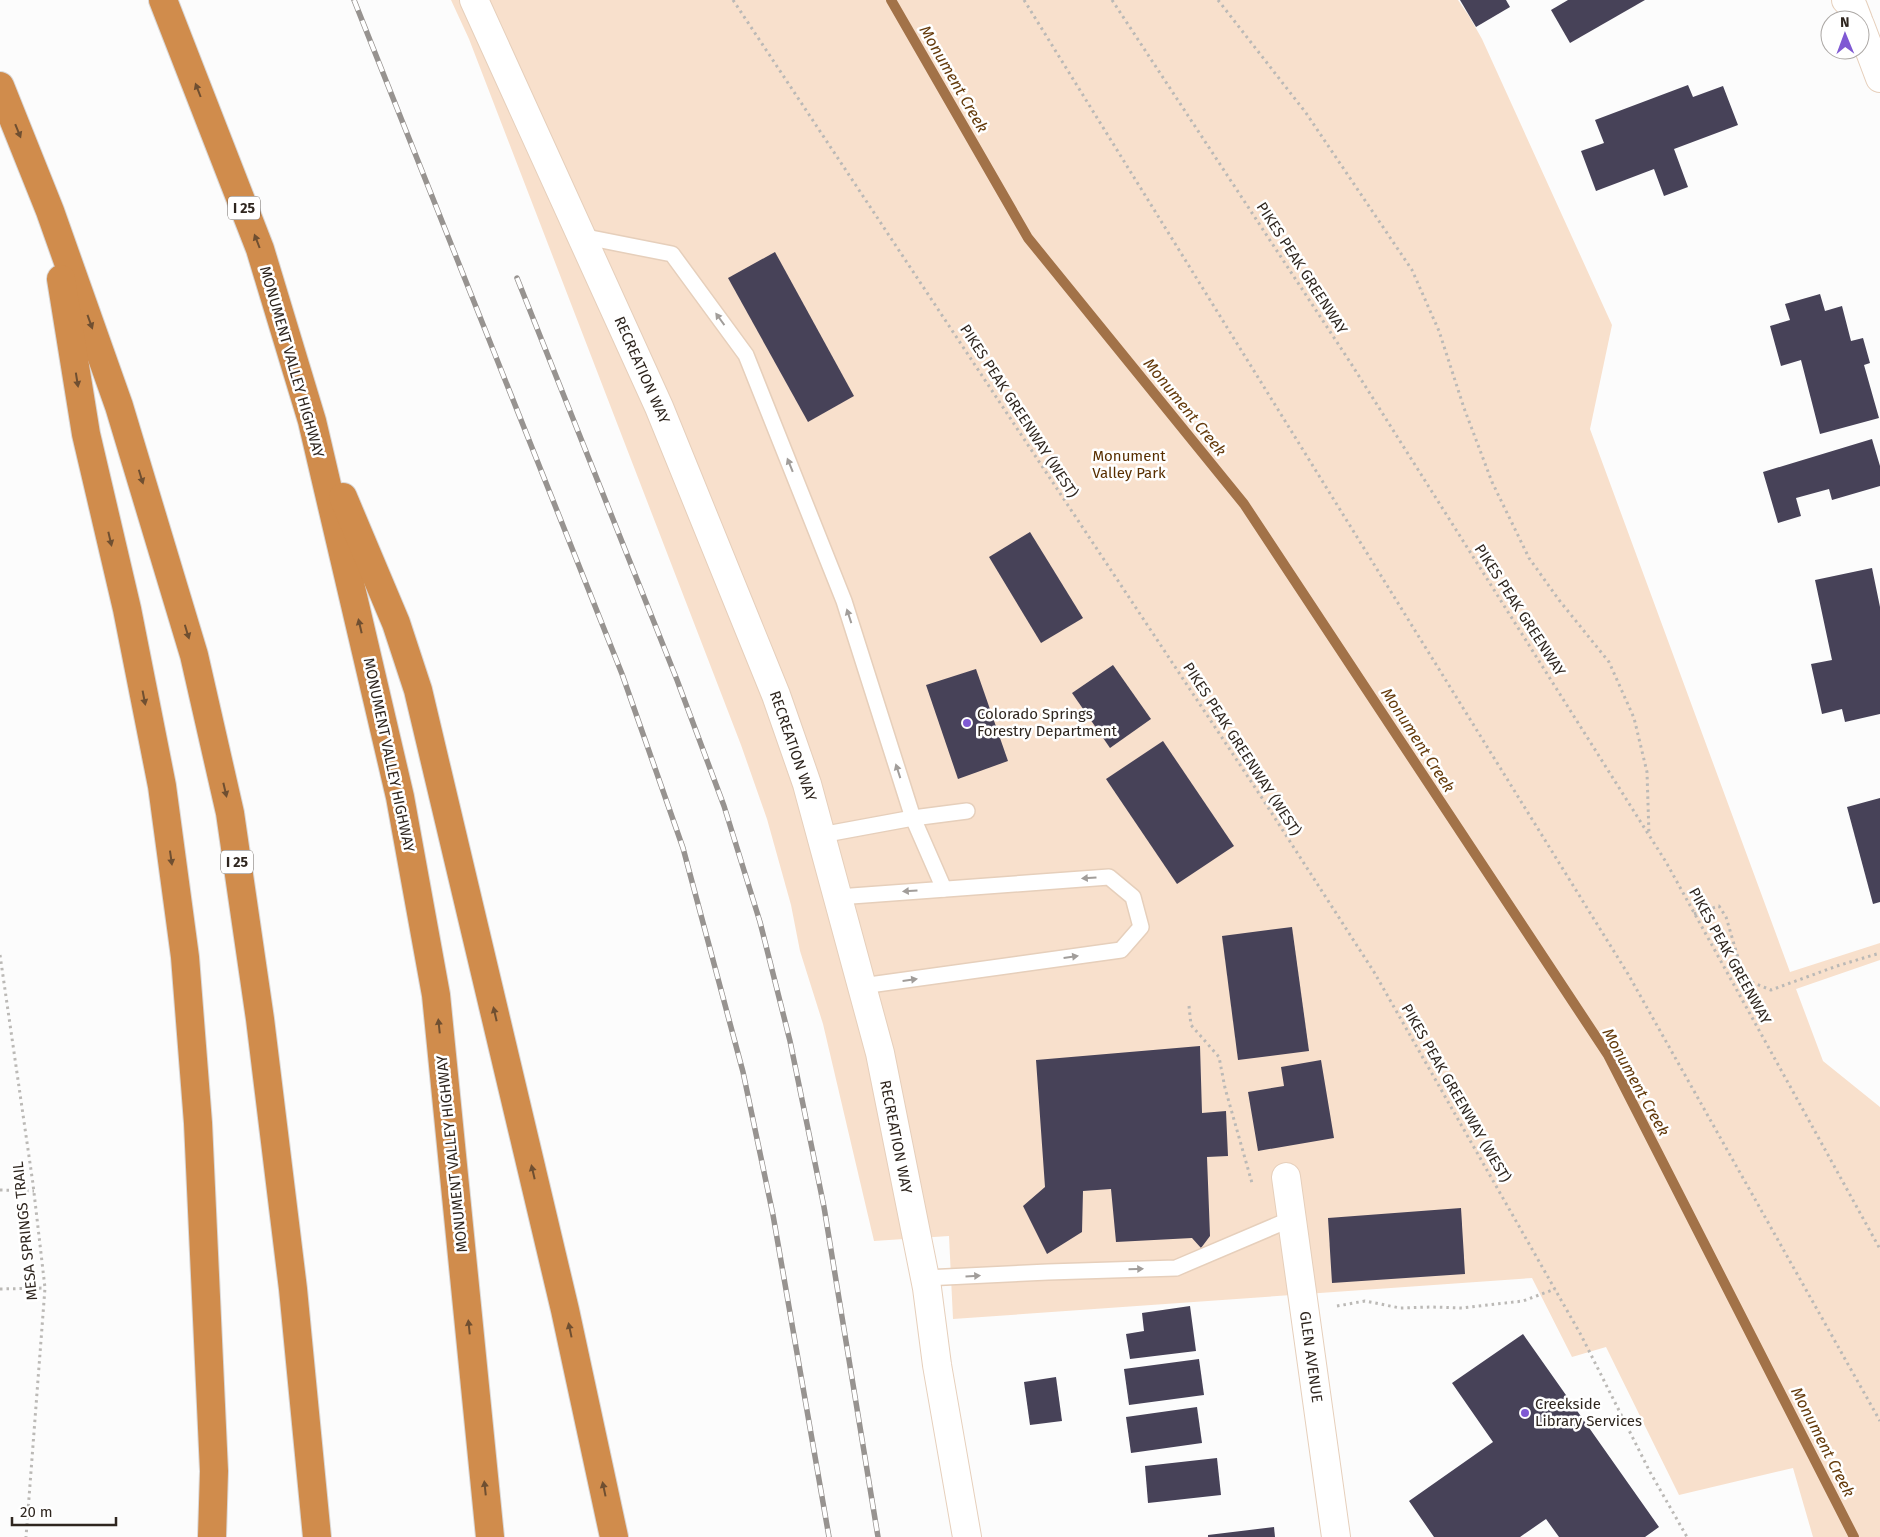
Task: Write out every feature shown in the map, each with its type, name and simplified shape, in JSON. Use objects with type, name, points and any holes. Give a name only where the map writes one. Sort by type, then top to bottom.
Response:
[{"type":"highway","name":"MONUMENT VALLEY HIGHWAY","points":[[163,0],[260,249],[312,422],[400,797],[436,995],[490,1537]]},
{"type":"highway","name":"I 25","points":[[0,86],[50,211],[119,406],[194,655],[230,813],[260,1019],[292,1280],[317,1537]]},
{"type":"highway","points":[[50,211],[86,434],[127,610],[162,786],[185,957],[198,1133],[214,1471],[212,1537]]},
{"type":"highway","points":[[312,422],[396,623],[418,690],[563,1300],[614,1537]]},
{"type":"street","name":"RECREATION WAY","points":[[474,0],[659,407],[776,696],[807,784],[880,1053],[925,1278],[937,1365],[967,1537]]},
{"type":"street","points":[[1870,52],[1880,78]]},
{"type":"street","name":"GLEN AVENUE","points":[[1286,1177],[1336,1537]]},
{"type":"lane","points":[[581,236],[672,254],[746,355],[844,601],[913,818],[944,889]]},
{"type":"lane","points":[[821,835],[913,818],[967,811]]},
{"type":"lane","points":[[838,896],[1109,877],[1133,897],[1141,926],[1121,950],[862,986]]},
{"type":"lane","points":[[925,1278],[1176,1268],[1291,1219]]},
{"type":"path","name":"PIKES PEAK GREENWAY (WEST)","points":[[733,0],[1249,779],[1374,972],[1581,1335],[1650,1472],[1687,1537]]},
{"type":"path","points":[[1024,0],[1628,974],[1880,1422]]},
{"type":"path","name":"PIKES PEAK GREENWAY","points":[[1112,0],[1350,362],[1666,862],[1880,1249]]},
{"type":"path","points":[[1218,0],[1306,113],[1412,270],[1439,331],[1464,408],[1492,482],[1529,558],[1559,600],[1609,662],[1634,718],[1647,772],[1649,836]]},
{"type":"path","points":[[1694,914],[1718,906],[1726,917],[1739,961],[1749,981],[1771,990],[1837,966],[1880,953]]},
{"type":"path","name":"MESA SPRINGS TRAIL","points":[[0,955],[34,1192],[45,1288],[26,1537]]},
{"type":"path","points":[[1189,1006],[1191,1025],[1219,1057],[1225,1088],[1244,1151],[1264,1230]]},
{"type":"path","points":[[0,1190],[34,1192]]},
{"type":"path","points":[[0,1288],[45,1288]]},
{"type":"path","points":[[1305,1311],[1365,1302],[1400,1308],[1462,1308],[1522,1301],[1555,1289]]},
{"type":"green space","name":"Monument Valley Park","points":[[451,0],[1458,0],[1482,39],[1612,325],[1590,429],[1790,972],[1880,943],[1880,960],[1796,989],[1823,1061],[1880,1107],[1880,1537],[1813,1537],[1793,1468],[1679,1495],[1606,1347],[1572,1357],[1532,1278],[953,1319],[949,1236],[874,1241],[823,1024],[800,951],[791,905],[767,819],[741,745],[469,39]]},
{"type":"building","points":[[1460,0],[1506,0],[1510,7],[1476,27]]},
{"type":"building","points":[[1568,0],[1645,0],[1570,43],[1551,10]]},
{"type":"building","points":[[1688,85],[1693,97],[1723,86],[1738,125],[1674,149],[1688,187],[1664,196],[1654,169],[1596,191],[1581,151],[1604,143],[1595,120]]},
{"type":"building","points":[[775,252],[854,396],[808,422],[728,278]]},
{"type":"building","points":[[1820,294],[1825,311],[1842,306],[1851,341],[1863,338],[1870,363],[1864,365],[1879,418],[1820,434],[1801,360],[1781,366],[1770,326],[1790,320],[1785,304]]},
{"type":"building","points":[[1872,439],[1880,466],[1880,486],[1832,500],[1829,489],[1796,498],[1801,516],[1778,523],[1763,472]]},
{"type":"building","points":[[1030,532],[1083,618],[1041,643],[989,557]]},
{"type":"building","points":[[1872,568],[1880,607],[1880,714],[1845,722],[1842,709],[1822,714],[1811,664],[1832,660],[1815,580]]},
{"type":"building","points":[[1113,665],[1151,719],[1110,748],[1072,693]]},
{"type":"building","name":"Colorado Springs Forestry Department","points":[[976,669],[1008,761],[958,779],[926,685]]},
{"type":"building","points":[[1163,741],[1234,846],[1177,884],[1106,779]]},
{"type":"building","points":[[1880,798],[1880,902],[1873,904],[1847,807]]},
{"type":"building","points":[[1292,927],[1309,1051],[1238,1060],[1222,936]]},
{"type":"building","points":[[1200,1046],[1202,1113],[1226,1111],[1228,1156],[1207,1157],[1210,1236],[1201,1248],[1192,1238],[1116,1242],[1111,1189],[1083,1191],[1082,1232],[1047,1254],[1023,1206],[1045,1187],[1036,1060]]},
{"type":"building","points":[[1321,1060],[1334,1138],[1258,1151],[1248,1092],[1284,1086],[1281,1067]]},
{"type":"building","points":[[1461,1208],[1465,1274],[1332,1283],[1328,1218]]},
{"type":"building","points":[[1190,1306],[1196,1351],[1130,1359],[1126,1334],[1144,1331],[1142,1313]]},
{"type":"building","name":"Creekside Library Services","points":[[1523,1334],[1659,1527],[1645,1537],[1559,1537],[1546,1519],[1520,1537],[1434,1537],[1409,1501],[1493,1442],[1452,1383]]},
{"type":"building","points":[[1199,1359],[1204,1395],[1129,1405],[1124,1369]]},
{"type":"building","points":[[1056,1377],[1062,1421],[1030,1425],[1024,1382]]},
{"type":"building","points":[[1197,1407],[1202,1443],[1131,1453],[1126,1417]]},
{"type":"building","points":[[1217,1458],[1221,1495],[1148,1503],[1145,1466]]},
{"type":"building","points":[[1274,1527],[1275,1537],[1208,1537],[1208,1535]]},
{"type":"waterway","name":"Monument Creek","points":[[891,0],[1028,238],[1244,504],[1608,1055],[1854,1537]]},
{"type":"railway","points":[[354,0],[622,674],[683,848],[743,1072],[773,1215],[829,1537]]},
{"type":"railway","points":[[517,278],[677,680],[724,806],[760,922],[790,1041],[824,1207],[878,1537]]},
{"type":"place","name":"Colorado Springs Forestry Department","points":[[967,723]]},
{"type":"place","name":"Creekside Library Services","points":[[1525,1413]]}]
